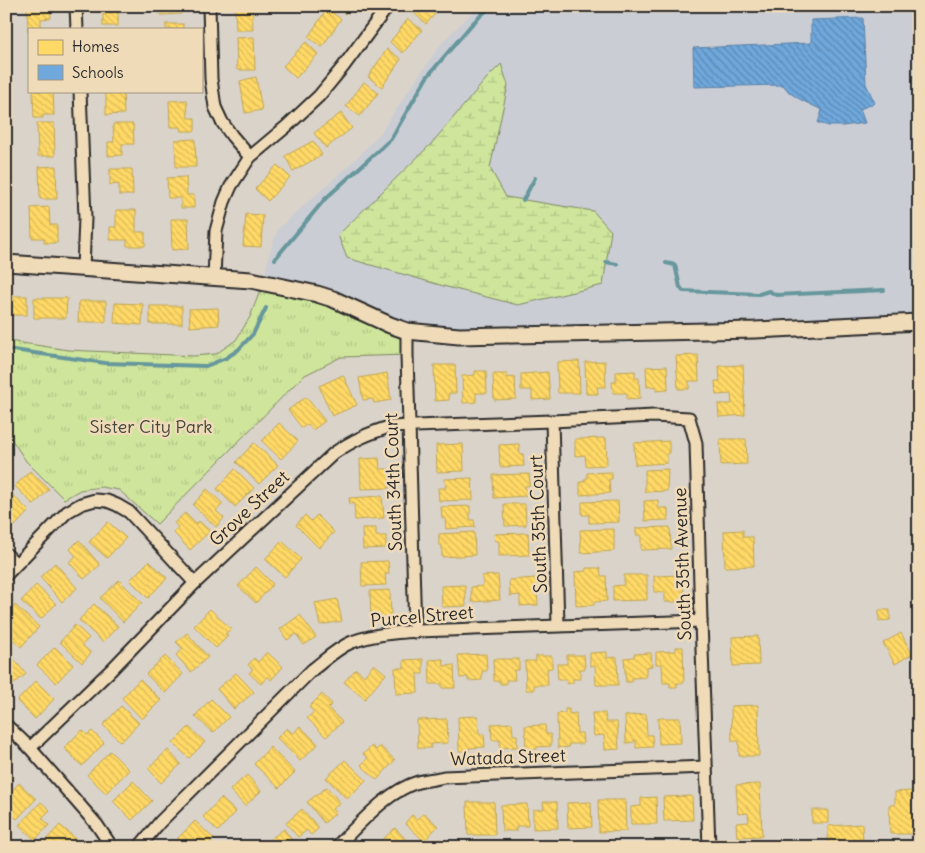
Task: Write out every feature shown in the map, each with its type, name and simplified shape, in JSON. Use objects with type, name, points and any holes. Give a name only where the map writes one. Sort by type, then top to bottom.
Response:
[{"type":"street","points":[[76,6],[77,28]]},
{"type":"street","points":[[208,6],[211,79],[215,107],[222,122],[232,136],[250,156]]},
{"type":"street","points":[[214,278],[216,231],[221,210],[231,186],[250,156],[287,126],[319,96],[388,6]]},
{"type":"street","points":[[80,92],[85,218],[83,269]]},
{"type":"street","points":[[6,263],[250,280],[317,294],[407,331],[459,336],[754,330],[919,322]]},
{"type":"street","name":"South 34th Court","points":[[407,331],[408,426],[415,632]]},
{"type":"street","name":"South 35th Avenue","points":[[552,422],[654,416],[689,418],[696,443],[709,847]]},
{"type":"street","name":"Grove Street","points":[[30,748],[111,670],[195,583],[334,453],[352,441],[389,427],[552,422]]},
{"type":"street","name":"South 35th Court","points":[[552,422],[558,625]]},
{"type":"street","points":[[6,575],[67,512],[80,504],[95,500],[107,501],[129,512],[195,583]]},
{"type":"street","points":[[6,554],[16,564]]},
{"type":"street","name":"Purcel Street","points":[[139,847],[160,822],[312,670],[337,651],[352,643],[374,636],[415,632],[701,621]]},
{"type":"street","points":[[6,726],[30,748],[97,825],[112,847]]},
{"type":"street","name":"Watada Street","points":[[336,847],[385,800],[416,783],[433,779],[444,777],[706,767]]},
{"type":"shaded area","points":[[479,6],[919,6],[919,322],[407,331],[263,283],[270,252],[278,229],[360,155],[381,132],[444,40]]},
{"type":"green space","points":[[501,64],[508,85],[490,168],[506,197],[593,211],[611,231],[603,285],[518,305],[347,258],[338,235],[431,144]]},
{"type":"green space","name":"Sister City Park","points":[[263,283],[407,331],[407,355],[341,357],[303,376],[157,524],[119,490],[101,487],[80,490],[64,499],[26,461],[6,431],[6,342],[68,350],[194,356],[216,354],[236,340],[250,317]]},
{"type":"green space","points":[[6,833],[21,847],[6,847]]},
{"type":"building: Homes","points":[[27,6],[50,6],[51,18],[41,19],[41,28],[28,28],[28,31]]},
{"type":"building: Homes","points":[[103,6],[118,6],[118,26],[103,26]]},
{"type":"building: Homes","points":[[161,6],[181,6],[181,14],[161,15]]},
{"type":"building: Homes","points":[[235,6],[252,6],[253,30],[236,30]]},
{"type":"building: Homes","points":[[334,6],[350,6],[345,14]]},
{"type":"building: Homes","points":[[418,6],[442,6],[426,24],[413,12]]},
{"type":"building: Homes","points":[[327,9],[341,19],[322,47],[308,37]]},
{"type":"building: Homes","points":[[408,19],[422,30],[403,53],[390,42]]},
{"type":"building: Homes","points":[[166,24],[183,24],[183,28],[166,28]]},
{"type":"building: Homes","points":[[254,37],[255,70],[237,70],[236,38]]},
{"type":"building: Homes","points":[[306,42],[318,54],[296,78],[283,66]]},
{"type":"building: Homes","points":[[387,49],[401,59],[382,87],[368,77]]},
{"type":"building: Homes","points":[[256,77],[262,110],[245,113],[240,81]]},
{"type":"building: Homes","points":[[364,82],[378,93],[360,116],[346,106]]},
{"type":"building: Homes","points":[[33,92],[53,92],[54,115],[43,115],[43,118],[34,118]]},
{"type":"building: Homes","points":[[106,92],[123,92],[124,114],[106,115]]},
{"type":"building: Homes","points":[[187,100],[188,118],[195,118],[195,131],[181,131],[181,127],[170,127],[169,101]]},
{"type":"building: Homes","points":[[341,113],[352,128],[326,148],[314,133]]},
{"type":"building: Homes","points":[[37,123],[54,123],[55,156],[38,156]]},
{"type":"building: Homes","points":[[113,124],[133,124],[134,144],[122,144],[122,155],[108,156],[108,142],[114,142]]},
{"type":"building: Homes","points":[[195,139],[196,167],[176,167],[175,140]]},
{"type":"building: Homes","points":[[313,141],[322,155],[293,171],[285,156]]},
{"type":"building: Homes","points":[[277,165],[290,177],[268,201],[255,189]]},
{"type":"building: Homes","points":[[56,166],[57,199],[40,199],[39,167]]},
{"type":"building: Homes","points":[[110,169],[132,169],[133,195],[119,195],[119,184],[110,185]]},
{"type":"building: Homes","points":[[186,177],[187,195],[194,195],[194,208],[181,208],[181,198],[168,198],[167,178]]},
{"type":"building: Homes","points":[[49,207],[50,225],[57,225],[57,243],[44,243],[44,238],[32,238],[31,208]]},
{"type":"building: Homes","points":[[116,210],[136,210],[136,232],[145,232],[145,246],[127,246],[127,240],[110,240],[110,227],[116,227]]},
{"type":"building: Homes","points":[[246,214],[263,215],[261,247],[243,246]]},
{"type":"building: Homes","points":[[171,219],[188,219],[189,249],[172,250]]},
{"type":"building: Homes","points":[[6,296],[27,296],[27,315],[6,315]]},
{"type":"building: Homes","points":[[34,298],[67,298],[66,318],[34,318]]},
{"type":"building: Homes","points":[[79,301],[106,301],[106,322],[78,322]]},
{"type":"building: Homes","points":[[115,303],[143,304],[142,325],[114,323]]},
{"type":"building: Homes","points":[[150,306],[182,306],[182,324],[150,324]]},
{"type":"building: Homes","points":[[218,308],[219,325],[190,327],[189,309]]},
{"type":"building: Homes","points":[[698,355],[699,381],[689,381],[689,389],[678,389],[676,356]]},
{"type":"building: Homes","points":[[579,361],[580,393],[558,393],[557,362]]},
{"type":"building: Homes","points":[[605,361],[606,387],[597,387],[598,394],[586,394],[585,362]]},
{"type":"building: Homes","points":[[434,365],[455,365],[456,393],[449,393],[449,400],[435,401]]},
{"type":"building: Homes","points":[[743,365],[745,415],[719,417],[718,404],[732,404],[731,394],[716,395],[715,381],[720,381],[719,366]]},
{"type":"building: Homes","points":[[667,366],[668,390],[656,391],[656,386],[647,387],[646,367]]},
{"type":"building: Homes","points":[[475,371],[486,371],[487,393],[476,393],[476,402],[463,403],[462,376],[475,375]]},
{"type":"building: Homes","points":[[635,371],[635,378],[639,378],[640,398],[627,399],[627,393],[613,393],[612,382],[616,382],[616,372]]},
{"type":"building: Homes","points":[[548,372],[550,399],[532,400],[532,390],[521,390],[521,374]]},
{"type":"building: Homes","points":[[387,373],[391,400],[374,403],[373,399],[363,400],[359,378]]},
{"type":"building: Homes","points":[[493,374],[507,374],[507,378],[515,377],[516,399],[494,400]]},
{"type":"building: Homes","points":[[343,375],[357,405],[332,416],[319,386]]},
{"type":"building: Homes","points":[[306,397],[325,421],[313,430],[308,424],[302,428],[288,410]]},
{"type":"building: Homes","points":[[279,423],[298,441],[281,459],[262,441]]},
{"type":"building: Homes","points":[[606,438],[607,465],[586,466],[585,455],[575,456],[575,439]]},
{"type":"building: Homes","points":[[720,439],[746,439],[747,464],[721,465]]},
{"type":"building: Homes","points":[[669,441],[667,463],[635,465],[634,443]]},
{"type":"building: Homes","points":[[254,443],[278,465],[259,484],[236,462]]},
{"type":"building: Homes","points":[[463,444],[464,471],[437,472],[436,445]]},
{"type":"building: Homes","points":[[519,444],[520,454],[523,454],[524,466],[500,467],[499,445]]},
{"type":"building: Homes","points":[[379,458],[380,469],[389,469],[390,488],[361,489],[360,459]]},
{"type":"building: Homes","points":[[235,469],[254,488],[235,507],[217,489]]},
{"type":"building: Homes","points":[[668,469],[667,491],[645,492],[645,470]]},
{"type":"building: Homes","points":[[30,471],[49,489],[34,505],[15,486]]},
{"type":"building: Homes","points":[[612,472],[612,479],[609,479],[610,493],[580,495],[580,482],[584,482],[584,479],[587,479],[587,473]]},
{"type":"building: Homes","points":[[529,474],[530,485],[525,486],[526,496],[494,498],[493,475]]},
{"type":"building: Homes","points":[[472,478],[473,500],[439,501],[438,488],[446,488],[445,479]]},
{"type":"building: Homes","points":[[6,489],[29,511],[11,530],[6,525]]},
{"type":"building: Homes","points":[[207,489],[223,504],[216,511],[224,518],[216,527],[193,505]]},
{"type":"building: Homes","points":[[382,496],[384,518],[355,520],[354,503],[350,504],[349,498]]},
{"type":"building: Homes","points":[[658,500],[658,508],[668,508],[668,520],[645,521],[644,501]]},
{"type":"building: Homes","points":[[618,501],[619,522],[589,523],[589,515],[582,515],[582,502]]},
{"type":"building: Homes","points":[[504,504],[525,504],[526,525],[505,526]]},
{"type":"building: Homes","points":[[470,506],[470,520],[474,520],[475,527],[446,529],[441,507]]},
{"type":"building: Homes","points":[[185,513],[196,524],[199,521],[210,531],[190,550],[173,532],[178,527],[174,523]]},
{"type":"building: Homes","points":[[305,515],[311,521],[317,515],[334,532],[319,548],[296,525]]},
{"type":"building: Homes","points":[[108,522],[126,538],[107,558],[89,542]]},
{"type":"building: Homes","points":[[670,527],[671,549],[641,550],[641,535],[636,535],[636,528]]},
{"type":"building: Homes","points":[[362,528],[376,528],[376,536],[386,536],[386,548],[363,549]]},
{"type":"building: Homes","points":[[614,529],[614,551],[581,553],[580,530]]},
{"type":"building: Homes","points":[[743,530],[743,537],[753,537],[754,566],[725,567],[724,531]]},
{"type":"building: Homes","points":[[474,532],[475,555],[442,557],[442,545],[439,545],[439,534]]},
{"type":"building: Homes","points":[[528,533],[529,555],[499,556],[499,541],[495,541],[494,534]]},
{"type":"building: Homes","points":[[79,540],[100,565],[84,579],[69,562],[76,556],[70,549]]},
{"type":"building: Homes","points":[[282,541],[301,559],[285,577],[265,559]]},
{"type":"building: Homes","points":[[149,561],[167,578],[148,598],[130,580]]},
{"type":"building: Homes","points":[[388,561],[389,574],[385,574],[386,585],[362,586],[361,562]]},
{"type":"building: Homes","points":[[55,563],[77,588],[62,602],[40,577]]},
{"type":"building: Homes","points":[[256,567],[273,584],[256,603],[238,586]]},
{"type":"building: Homes","points":[[586,568],[600,568],[601,576],[606,576],[607,601],[594,602],[594,605],[576,606],[575,572],[586,571]]},
{"type":"building: Homes","points":[[498,575],[500,600],[472,602],[471,587],[483,586],[482,576]]},
{"type":"building: Homes","points":[[624,575],[647,575],[647,600],[613,601],[613,586],[624,585]]},
{"type":"building: Homes","points":[[683,575],[684,602],[665,602],[665,592],[654,592],[654,576]]},
{"type":"building: Homes","points":[[536,578],[538,605],[520,606],[520,595],[510,596],[509,580]]},
{"type":"building: Homes","points":[[119,580],[142,603],[123,622],[100,598]]},
{"type":"building: Homes","points":[[36,585],[56,604],[41,619],[21,601]]},
{"type":"building: Homes","points":[[465,585],[466,606],[442,607],[441,586]]},
{"type":"building: Homes","points":[[390,590],[391,617],[371,618],[370,591]]},
{"type":"building: Homes","points":[[337,599],[342,621],[320,625],[315,603]]},
{"type":"building: Homes","points":[[94,604],[118,626],[103,642],[79,620]]},
{"type":"building: Homes","points":[[15,605],[39,627],[21,647],[6,633],[6,615]]},
{"type":"building: Homes","points":[[210,609],[231,629],[225,634],[228,636],[216,648],[194,626]]},
{"type":"building: Homes","points":[[879,610],[890,610],[890,620],[879,621]]},
{"type":"building: Homes","points":[[300,615],[316,637],[304,645],[296,634],[287,640],[280,629]]},
{"type":"building: Homes","points":[[75,625],[89,638],[82,645],[91,653],[82,663],[60,642]]},
{"type":"building: Homes","points":[[187,633],[208,657],[191,672],[176,655],[183,649],[176,642]]},
{"type":"building: Homes","points":[[901,633],[912,654],[895,664],[883,643]]},
{"type":"building: Homes","points":[[758,636],[759,665],[733,666],[732,637]]},
{"type":"building: Homes","points":[[55,647],[73,665],[56,683],[37,665]]},
{"type":"building: Homes","points":[[676,647],[683,647],[684,683],[677,683],[677,687],[670,687],[670,683],[663,683],[662,664],[656,664],[656,652],[676,651]]},
{"type":"building: Homes","points":[[267,652],[283,667],[271,680],[268,676],[261,684],[249,673],[253,669],[248,665],[254,658],[258,662]]},
{"type":"building: Homes","points":[[607,652],[607,658],[617,657],[618,685],[596,685],[595,665],[590,666],[590,653]]},
{"type":"building: Homes","points":[[651,653],[652,666],[646,667],[646,677],[632,678],[632,682],[626,682],[624,658],[634,657],[634,654]]},
{"type":"building: Homes","points":[[486,654],[487,671],[482,671],[482,680],[468,681],[468,677],[460,678],[458,655]]},
{"type":"building: Homes","points":[[567,655],[584,655],[585,669],[580,669],[580,679],[573,679],[573,683],[567,684],[567,680],[558,680],[557,664],[567,664]]},
{"type":"building: Homes","points":[[165,656],[183,674],[165,693],[146,674]]},
{"type":"building: Homes","points":[[536,656],[552,656],[552,668],[547,669],[548,685],[534,685],[534,690],[526,690],[525,661],[536,661]]},
{"type":"building: Homes","points":[[12,657],[26,674],[9,688],[6,684],[6,662]]},
{"type":"building: Homes","points":[[423,659],[423,674],[417,674],[418,693],[396,694],[395,668],[404,668],[404,660]]},
{"type":"building: Homes","points":[[443,659],[444,666],[454,665],[455,688],[442,688],[442,684],[430,684],[429,660]]},
{"type":"building: Homes","points":[[493,659],[519,659],[519,670],[514,670],[515,680],[506,680],[506,684],[494,681]]},
{"type":"building: Homes","points":[[374,664],[386,674],[365,699],[344,682],[356,669],[364,676]]},
{"type":"building: Homes","points":[[236,673],[254,692],[234,709],[217,689]]},
{"type":"building: Homes","points":[[140,679],[161,700],[142,719],[122,698]]},
{"type":"building: Homes","points":[[36,681],[54,699],[35,719],[17,701]]},
{"type":"building: Homes","points":[[322,694],[332,704],[328,708],[342,722],[326,737],[307,718],[314,712],[309,707]]},
{"type":"building: Homes","points":[[211,699],[229,717],[213,733],[195,716]]},
{"type":"building: Homes","points":[[758,705],[759,756],[739,756],[739,741],[732,741],[731,706]]},
{"type":"building: Homes","points":[[121,706],[139,723],[121,742],[103,725]]},
{"type":"building: Homes","points":[[565,709],[569,709],[569,714],[576,713],[577,733],[582,733],[583,744],[568,744],[569,747],[558,748],[557,714],[565,713]]},
{"type":"building: Homes","points":[[592,713],[605,713],[606,722],[617,722],[619,749],[605,750],[604,735],[594,736]]},
{"type":"building: Homes","points":[[646,714],[647,735],[652,735],[653,747],[636,748],[636,740],[626,743],[625,716]]},
{"type":"building: Homes","points":[[478,716],[479,734],[484,734],[485,747],[469,748],[469,751],[459,751],[458,717]]},
{"type":"building: Homes","points":[[658,718],[680,718],[681,743],[659,744]]},
{"type":"building: Homes","points":[[447,719],[448,743],[431,744],[431,748],[418,748],[417,720]]},
{"type":"building: Homes","points":[[512,723],[513,735],[517,735],[517,747],[500,748],[500,740],[492,740],[491,724]]},
{"type":"building: Homes","points":[[545,725],[546,734],[551,734],[551,746],[526,749],[525,726]]},
{"type":"building: Homes","points":[[300,726],[318,744],[300,761],[277,738],[287,728],[293,734]]},
{"type":"building: Homes","points":[[189,727],[205,742],[189,758],[173,743]]},
{"type":"building: Homes","points":[[82,730],[87,735],[92,731],[104,743],[82,766],[64,748]]},
{"type":"building: Homes","points":[[372,746],[376,750],[380,746],[395,760],[377,780],[361,765],[368,758],[363,754]]},
{"type":"building: Homes","points":[[270,747],[295,772],[279,788],[254,764]]},
{"type":"building: Homes","points":[[168,750],[181,764],[161,783],[148,768]]},
{"type":"building: Homes","points":[[110,751],[129,770],[106,793],[87,775]]},
{"type":"building: Homes","points":[[345,760],[366,780],[347,799],[326,778]]},
{"type":"building: Homes","points":[[6,769],[14,777],[6,786]]},
{"type":"building: Homes","points":[[247,775],[261,791],[245,806],[230,790]]},
{"type":"building: Homes","points":[[133,781],[152,801],[132,820],[113,801]]},
{"type":"building: Homes","points":[[19,783],[36,799],[17,819],[6,809],[6,797]]},
{"type":"building: Homes","points":[[760,784],[762,836],[737,837],[736,823],[749,822],[748,813],[738,814],[736,785]]},
{"type":"building: Homes","points":[[327,787],[340,803],[332,809],[336,813],[324,823],[307,802]]},
{"type":"building: Homes","points":[[911,791],[913,834],[890,834],[889,805],[895,805],[895,792]]},
{"type":"building: Homes","points":[[692,796],[693,820],[664,821],[663,797]]},
{"type":"building: Homes","points":[[656,797],[657,824],[631,824],[631,807],[641,806],[641,798]]},
{"type":"building: Homes","points":[[221,798],[236,812],[218,831],[203,817]]},
{"type":"building: Homes","points":[[598,800],[625,800],[626,831],[599,832]]},
{"type":"building: Homes","points":[[41,802],[50,810],[42,818],[49,825],[35,840],[19,825]]},
{"type":"building: Homes","points":[[467,802],[494,802],[495,835],[468,835]]},
{"type":"building: Homes","points":[[543,802],[557,802],[558,828],[533,829],[533,810],[544,809]]},
{"type":"building: Homes","points":[[591,802],[592,827],[568,828],[567,803]]},
{"type":"building: Homes","points":[[527,804],[528,826],[516,826],[516,831],[502,831],[501,805]]},
{"type":"building: Homes","points":[[302,809],[319,828],[311,835],[307,830],[298,837],[286,823]]},
{"type":"building: Homes","points":[[812,810],[828,810],[828,823],[812,823]]},
{"type":"building: Homes","points":[[424,813],[438,826],[424,841],[405,823],[412,815],[417,819]]},
{"type":"building: Homes","points":[[195,821],[214,839],[207,847],[181,847],[175,841]]},
{"type":"building: Homes","points":[[862,824],[863,842],[828,844],[828,826]]},
{"type":"building: Homes","points":[[60,825],[76,839],[69,847],[39,847]]},
{"type":"building: Homes","points":[[395,828],[413,847],[383,847],[379,843]]},
{"type":"building: Homes","points":[[284,829],[297,847],[268,847],[265,843]]},
{"type":"building: Homes","points":[[253,842],[258,847],[248,847]]},
{"type":"building: Schools","points":[[863,18],[866,84],[875,103],[860,109],[865,123],[829,126],[818,123],[822,110],[790,93],[783,85],[694,87],[693,48],[811,43],[811,20]]},
{"type":"waterway","points":[[275,259],[325,199],[391,139],[427,77],[472,24],[491,6]]},
{"type":"waterway","points":[[523,200],[535,178]]},
{"type":"waterway","points":[[606,262],[617,264]]},
{"type":"waterway","points":[[666,263],[675,265],[680,287],[683,291],[759,294],[769,291],[776,295],[884,290]]},
{"type":"waterway","points":[[6,349],[105,363],[206,366],[226,358],[238,350],[253,334],[266,308]]}]
